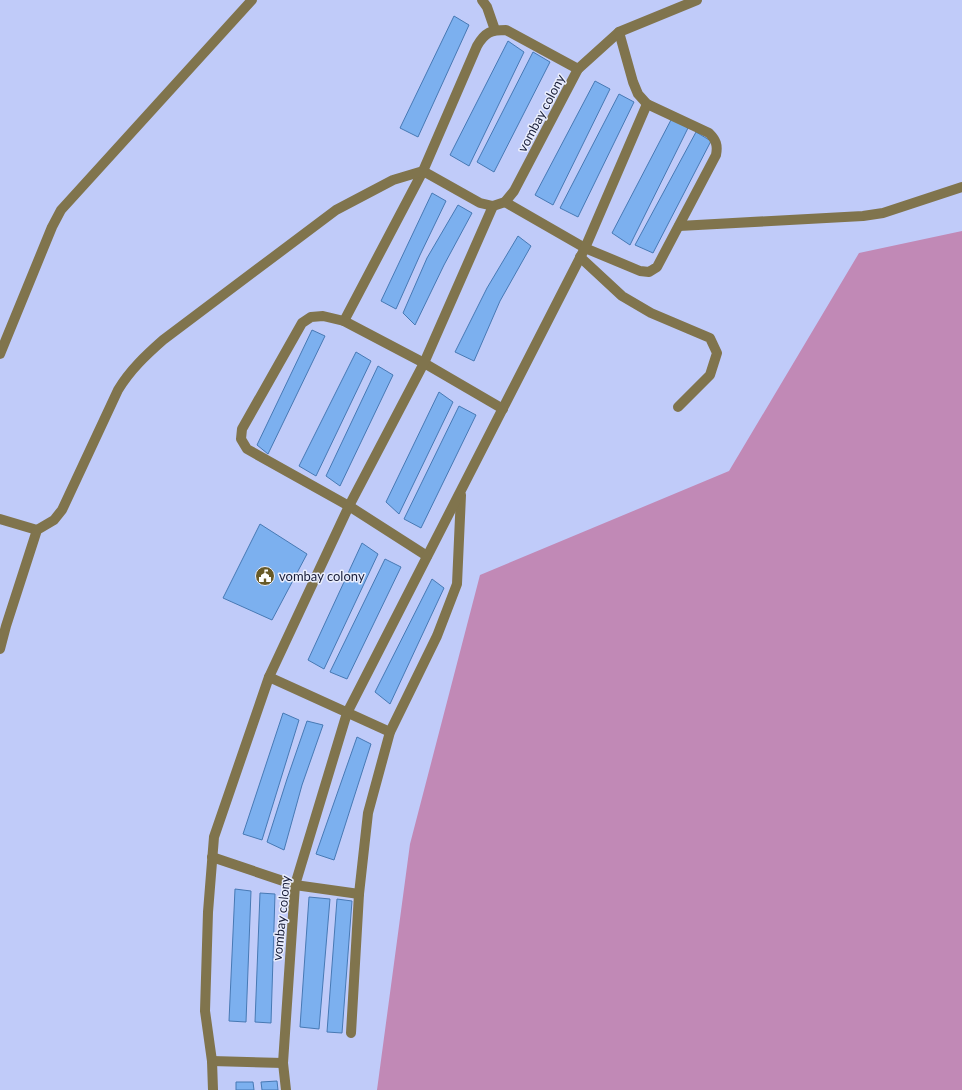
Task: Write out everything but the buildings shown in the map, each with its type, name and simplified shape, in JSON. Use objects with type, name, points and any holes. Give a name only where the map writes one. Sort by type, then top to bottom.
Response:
[{"type":"street","points":[[0,354],[52,227],[61,210],[252,0]]},
{"type":"street","points":[[344,321],[423,171],[477,46],[483,36],[495,30],[487,7],[482,0]]},
{"type":"street","points":[[578,69],[619,32],[697,0]]},
{"type":"street","name":"vombay colony","points":[[495,30],[506,30],[578,69],[514,191],[505,202]]},
{"type":"street","points":[[582,252],[640,271],[650,272],[657,267],[716,155],[716,140],[709,133],[647,104],[638,94],[633,82],[619,32]]},
{"type":"street","name":"vombay colony","points":[[286,1090],[283,1063],[295,885],[347,713],[582,252],[647,104]]},
{"type":"street","points":[[0,649],[3,625],[37,530],[54,520],[62,510],[118,390],[127,376],[149,352],[163,340],[336,210],[394,180],[423,171],[480,203],[493,206],[505,202],[582,252],[622,296],[651,313],[710,338],[717,353],[710,375],[678,407]]},
{"type":"street","points":[[679,226],[863,216],[883,213],[962,187]]},
{"type":"street","points":[[213,1090],[212,1061],[205,1011],[208,912],[214,837],[269,677],[349,506],[424,363],[493,206]]},
{"type":"street","points":[[427,556],[349,506],[247,449],[241,439],[242,429],[302,323],[311,317],[323,316],[344,321],[424,363],[503,409]]},
{"type":"street","points":[[351,1033],[359,894],[368,813],[390,732],[437,636],[456,584],[461,491]]},
{"type":"street","points":[[0,519],[37,530]]},
{"type":"street","points":[[269,677],[390,732]]},
{"type":"street","points":[[212,857],[295,885],[359,894]]},
{"type":"street","points":[[212,1061],[283,1063]]},
{"type":"shaded area","points":[[962,231],[962,1090],[377,1090],[410,844],[480,575],[729,471],[859,253]]},
{"type":"place","name":"vombay colony","points":[[265,576]]}]
